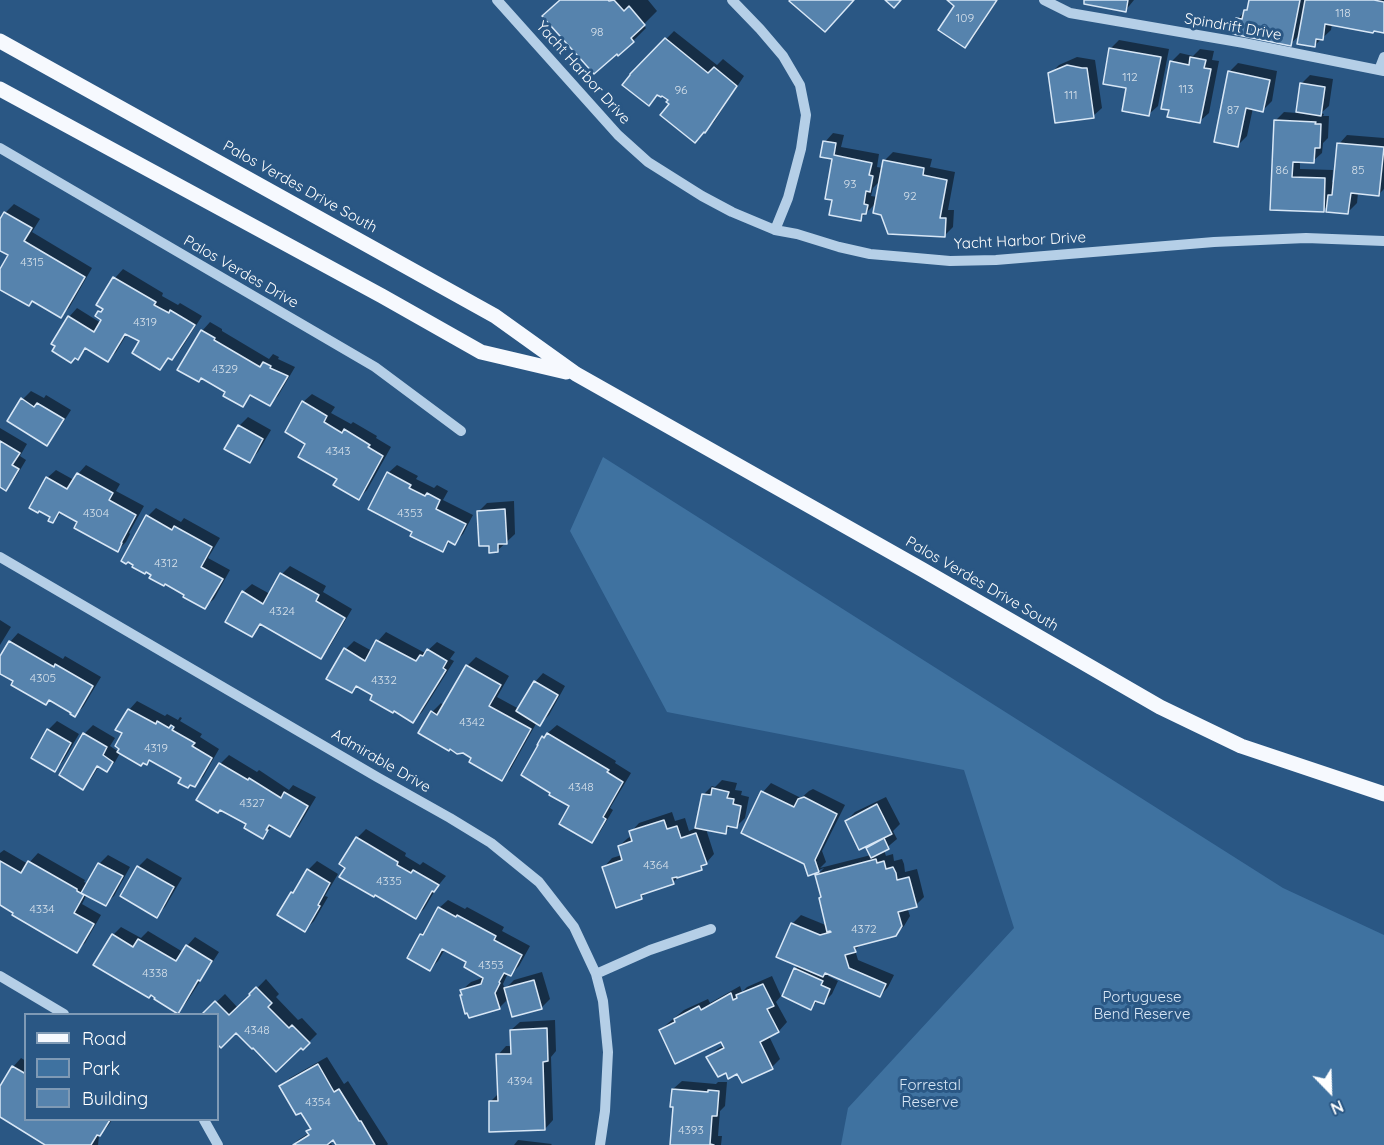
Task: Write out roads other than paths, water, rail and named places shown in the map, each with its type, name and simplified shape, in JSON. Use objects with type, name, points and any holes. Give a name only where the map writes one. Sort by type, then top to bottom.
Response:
[{"type":"main road","name":"Palos Verdes Drive South","points":[[0,41],[495,316],[576,374],[1160,707],[1241,746],[1384,794]]},
{"type":"main road","name":"Palos Verdes Drive South","points":[[0,89],[481,352],[576,374]]},
{"type":"street","name":"Yacht Harbor Drive","points":[[497,0],[618,135],[648,162],[702,196],[732,212],[775,230],[870,254],[950,261],[996,261],[1214,242],[1306,238],[1384,241]]},
{"type":"street","points":[[732,0],[783,56],[800,86],[806,115],[801,149],[788,198],[775,230]]},
{"type":"street","name":"Spindrift Drive","points":[[1044,0],[1070,13],[1244,43],[1382,71]]},
{"type":"street","points":[[1382,71],[1384,57]]},
{"type":"street","name":"Palos Verdes Drive","points":[[0,148],[375,367],[461,431]]},
{"type":"street","name":"Admirable Drive","points":[[0,557],[450,818],[491,843],[539,882],[573,927],[596,974],[603,1000],[608,1052],[605,1111],[600,1145]]},
{"type":"street","points":[[596,974],[650,950],[711,929]]},
{"type":"street","points":[[0,976],[62,1013]]},
{"type":"street","points":[[205,1121],[218,1145]]},
{"type":"park label","name":"Portuguese Bend Reserve","points":[[1142,1006]]},
{"type":"park label","name":"Forrestal Reserve","points":[[930,1094]]}]
